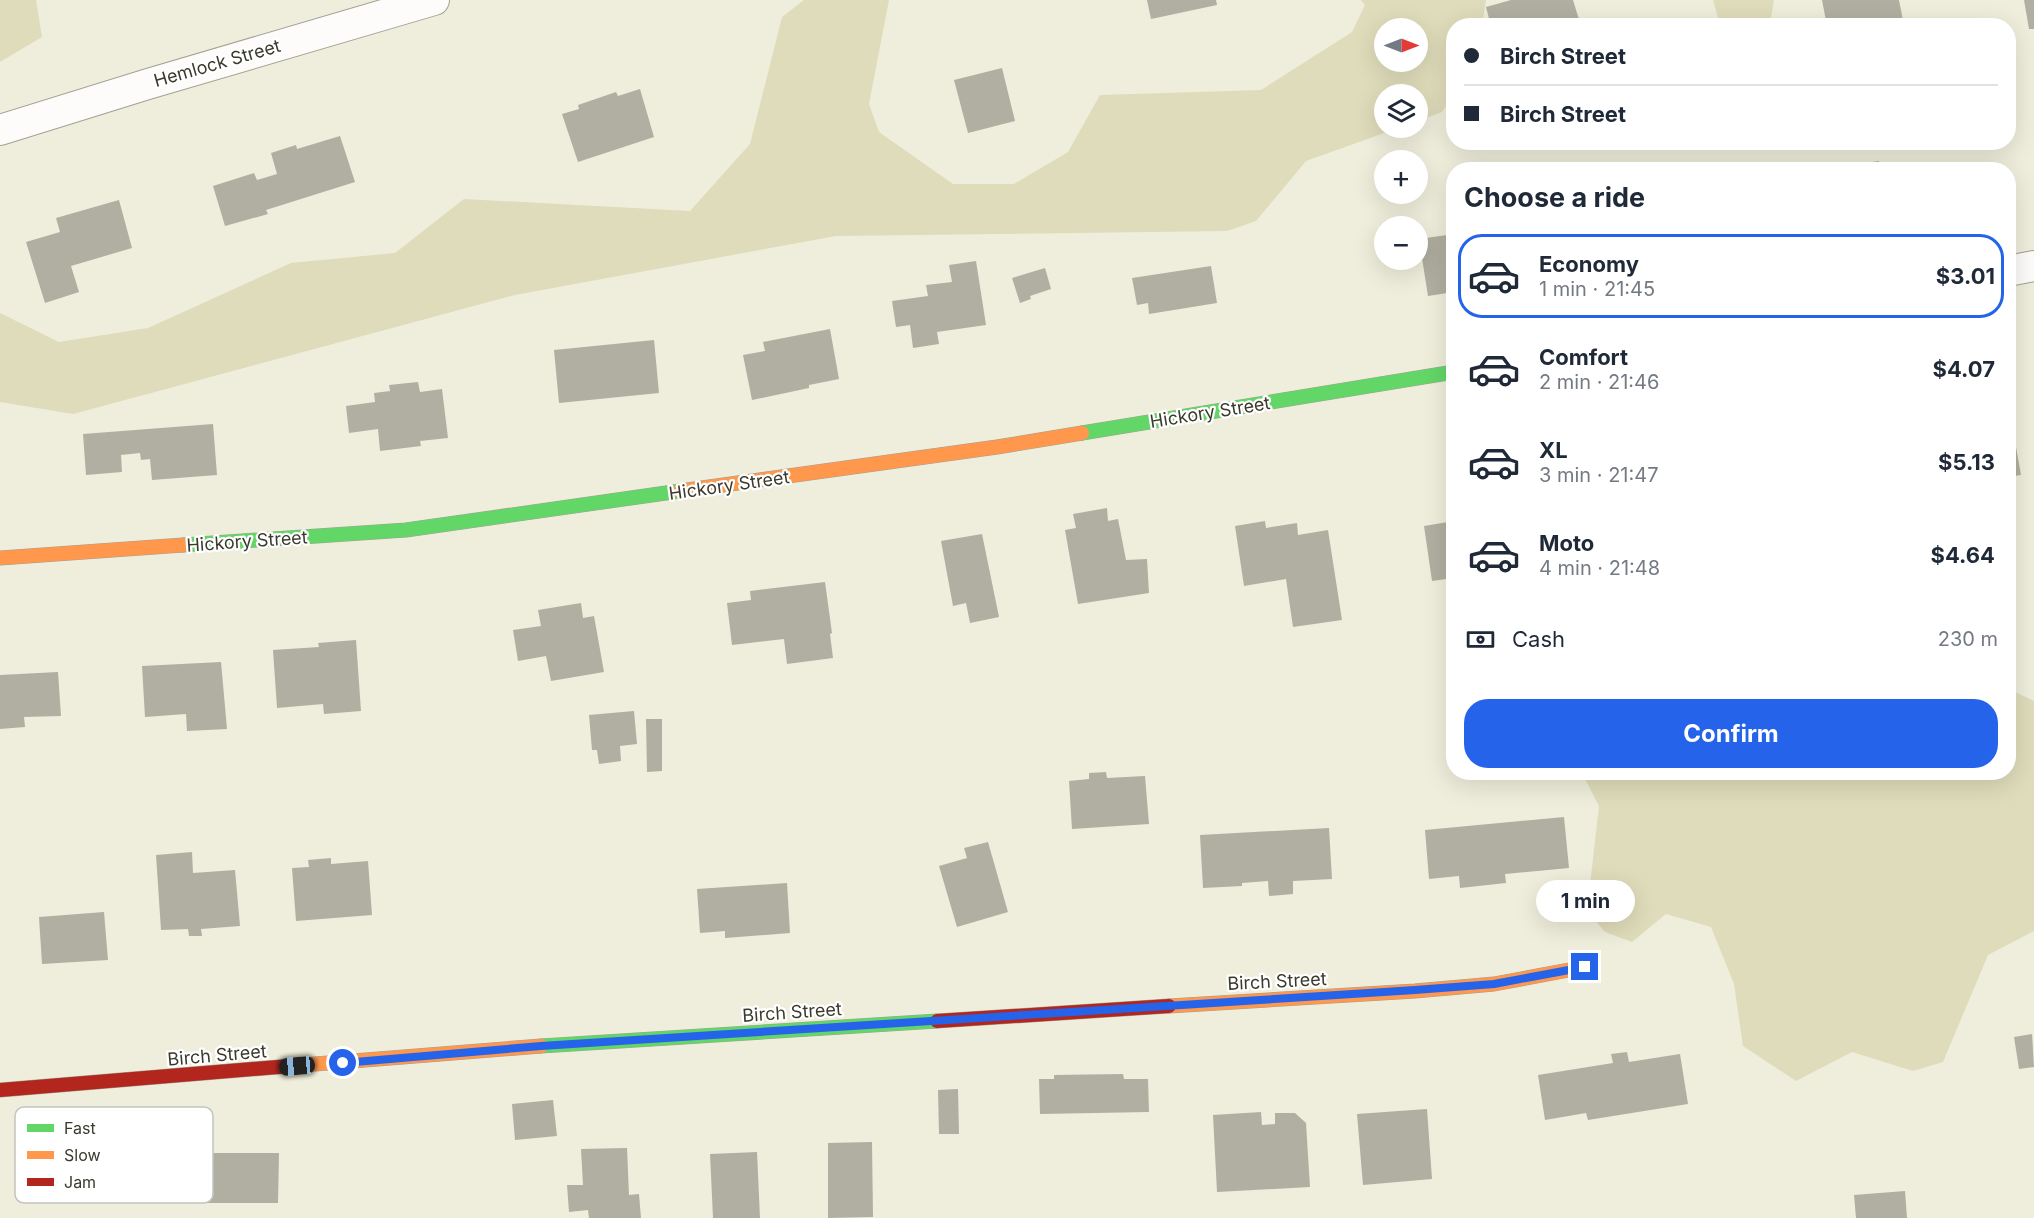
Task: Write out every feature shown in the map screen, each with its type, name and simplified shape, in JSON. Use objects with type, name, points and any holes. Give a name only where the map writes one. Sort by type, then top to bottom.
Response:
[{"type":"street","name":"Hemlock Street","points":[[0,130],[434,0]]},
{"type":"street","points":[[2016,269],[2034,266]]},
{"type":"street","name":"Hickory Street","points":[[0,558],[406,530],[998,447],[1446,373]]},
{"type":"street","name":"Birch Street","points":[[0,1090],[541,1046],[1494,984],[1585,967]]},
{"type":"shaded area","points":[[0,0],[36,0],[42,37],[0,62]]},
{"type":"shaded area","points":[[804,0],[889,0],[869,104],[879,132],[953,184],[1014,184],[1068,152],[1100,95],[1261,90],[1352,32],[1365,5],[1361,0],[1486,0],[1483,18],[1446,18],[1446,106],[1442,112],[1428,117],[1428,84],[1374,84],[1374,137],[1306,161],[1256,221],[1227,231],[836,236],[515,295],[73,414],[0,402],[0,313],[59,342],[148,328],[291,263],[395,253],[464,199],[690,211],[750,144],[782,17]]},
{"type":"shaded area","points":[[1713,0],[1774,0],[1771,18],[1718,18]]},
{"type":"shaded area","points":[[2016,692],[2034,701],[2034,931],[1988,955],[1943,1062],[1913,1071],[1852,1052],[1796,1081],[1743,1046],[1734,984],[1711,927],[1666,914],[1632,942],[1605,932],[1587,911],[1599,806],[1586,780],[2016,780]]},
{"type":"building","points":[[1147,0],[1216,0],[1217,5],[1151,19]]},
{"type":"building","points":[[1511,0],[1573,0],[1579,18],[1489,18],[1486,7]]},
{"type":"building","points":[[1822,0],[1899,0],[1902,18],[1825,18]]},
{"type":"building","points":[[2024,0],[2034,0],[2034,29],[2029,29]]},
{"type":"building","points":[[1002,68],[1015,121],[968,133],[954,80]]},
{"type":"building","points":[[640,89],[654,137],[578,162],[562,114],[579,109],[578,105],[616,92],[618,96]]},
{"type":"building","points":[[340,136],[355,182],[266,210],[268,214],[225,226],[213,186],[254,173],[257,180],[277,174],[271,153],[296,145],[297,149]]},
{"type":"building","points":[[119,200],[132,248],[71,266],[79,292],[45,303],[26,242],[60,232],[56,218]]},
{"type":"building","points":[[1446,235],[1446,293],[1428,296],[1424,270],[1428,270],[1428,238]]},
{"type":"building","points":[[976,261],[986,325],[937,332],[939,344],[913,348],[910,325],[896,327],[892,301],[928,296],[926,285],[952,282],[949,265]]},
{"type":"building","points":[[1211,266],[1217,303],[1149,314],[1148,303],[1137,305],[1132,278]]},
{"type":"building","points":[[1045,268],[1051,289],[1030,296],[1031,299],[1020,303],[1012,278]]},
{"type":"building","points":[[830,329],[839,379],[752,400],[743,355],[765,351],[763,342]]},
{"type":"building","points":[[654,340],[659,393],[559,403],[554,350]]},
{"type":"building","points":[[418,382],[420,392],[442,389],[448,438],[420,441],[421,446],[380,451],[378,429],[349,433],[346,406],[375,402],[374,393],[390,391],[389,385]]},
{"type":"building","points":[[213,424],[217,475],[152,480],[150,459],[141,460],[140,453],[121,455],[122,472],[86,475],[83,434]]},
{"type":"building","points":[[2016,447],[2021,475],[2016,476]]},
{"type":"building","points":[[1107,508],[1108,521],[1118,519],[1126,560],[1147,559],[1149,593],[1078,604],[1065,530],[1076,528],[1073,514]]},
{"type":"building","points":[[1265,521],[1266,528],[1297,523],[1298,535],[1328,530],[1342,620],[1293,627],[1286,579],[1244,586],[1235,526]]},
{"type":"building","points":[[1446,522],[1446,579],[1432,581],[1424,526]]},
{"type":"building","points":[[982,534],[999,617],[970,623],[966,603],[953,606],[941,541]]},
{"type":"building","points":[[825,582],[833,658],[787,664],[784,639],[732,645],[727,603],[751,600],[750,591]]},
{"type":"building","points":[[581,603],[583,618],[594,616],[604,672],[551,681],[546,656],[518,661],[513,630],[541,626],[538,610]]},
{"type":"building","points":[[356,640],[361,711],[324,714],[323,704],[277,708],[273,650],[319,647],[318,643]]},
{"type":"building","points":[[221,662],[227,729],[187,731],[186,714],[145,717],[142,666]]},
{"type":"building","points":[[58,672],[61,716],[24,717],[25,727],[0,729],[0,675]]},
{"type":"building","points":[[634,711],[637,744],[620,746],[621,761],[599,764],[597,750],[592,750],[589,715]]},
{"type":"building","points":[[646,719],[662,719],[662,771],[647,772]]},
{"type":"building","points":[[1106,772],[1107,778],[1145,776],[1149,824],[1072,829],[1069,781],[1089,779],[1089,773]]},
{"type":"building","points":[[1564,817],[1569,868],[1505,874],[1506,883],[1460,888],[1459,876],[1429,879],[1425,830]]},
{"type":"building","points":[[1329,828],[1332,879],[1293,881],[1293,894],[1269,896],[1268,881],[1242,883],[1242,886],[1203,888],[1200,835]]},
{"type":"building","points":[[988,842],[1008,912],[957,927],[939,866],[967,858],[964,848]]},
{"type":"building","points":[[192,852],[193,873],[235,870],[240,926],[201,929],[202,936],[189,936],[188,929],[161,930],[156,855]]},
{"type":"building","points":[[331,858],[331,864],[368,861],[372,915],[296,921],[292,868],[309,867],[308,860]]},
{"type":"building","points":[[787,883],[790,933],[725,938],[725,931],[700,933],[697,889]]},
{"type":"building","points":[[104,912],[108,960],[42,964],[39,917]]},
{"type":"building","points":[[2032,1034],[2034,1067],[2019,1069],[2014,1037]]},
{"type":"building","points":[[1627,1052],[1629,1062],[1680,1054],[1688,1104],[1588,1120],[1586,1113],[1545,1120],[1538,1075],[1613,1063],[1611,1054]]},
{"type":"building","points":[[1123,1074],[1124,1079],[1148,1079],[1149,1112],[1040,1114],[1039,1079],[1054,1079],[1054,1075]]},
{"type":"building","points":[[958,1089],[959,1134],[939,1134],[938,1090]]},
{"type":"building","points":[[553,1100],[557,1136],[515,1140],[512,1104]]},
{"type":"building","points":[[1427,1109],[1432,1179],[1363,1185],[1357,1114]]},
{"type":"building","points":[[1261,1112],[1262,1125],[1275,1124],[1275,1113],[1295,1113],[1306,1123],[1310,1187],[1217,1192],[1213,1115]]},
{"type":"building","points":[[872,1142],[873,1217],[828,1218],[828,1143]]},
{"type":"building","points":[[627,1148],[629,1195],[639,1194],[641,1218],[589,1218],[588,1210],[569,1212],[567,1185],[583,1185],[581,1149]]},
{"type":"building","points":[[757,1152],[760,1218],[713,1218],[710,1154]]},
{"type":"building","points":[[213,1153],[279,1153],[278,1203],[213,1203]]},
{"type":"building","points":[[1905,1191],[1907,1218],[1856,1218],[1854,1195]]},
{"type":"traffic: fast","points":[[1082,433],[1446,373]]},
{"type":"traffic: fast","points":[[183,545],[406,530],[680,491]]},
{"type":"traffic: fast","points":[[541,1046],[937,1021]]},
{"type":"traffic: slow","points":[[680,491],[1082,433]]},
{"type":"traffic: slow","points":[[0,558],[183,545]]},
{"type":"traffic: slow","points":[[1169,1006],[1494,984],[1585,967]]},
{"type":"traffic: slow","points":[[290,1066],[541,1046]]},
{"type":"traffic: jam","points":[[937,1021],[1169,1006]]},
{"type":"traffic: jam","points":[[0,1090],[290,1066]]},
{"type":"route","points":[[343,1063],[541,1046],[1494,984],[1585,967]]}]
